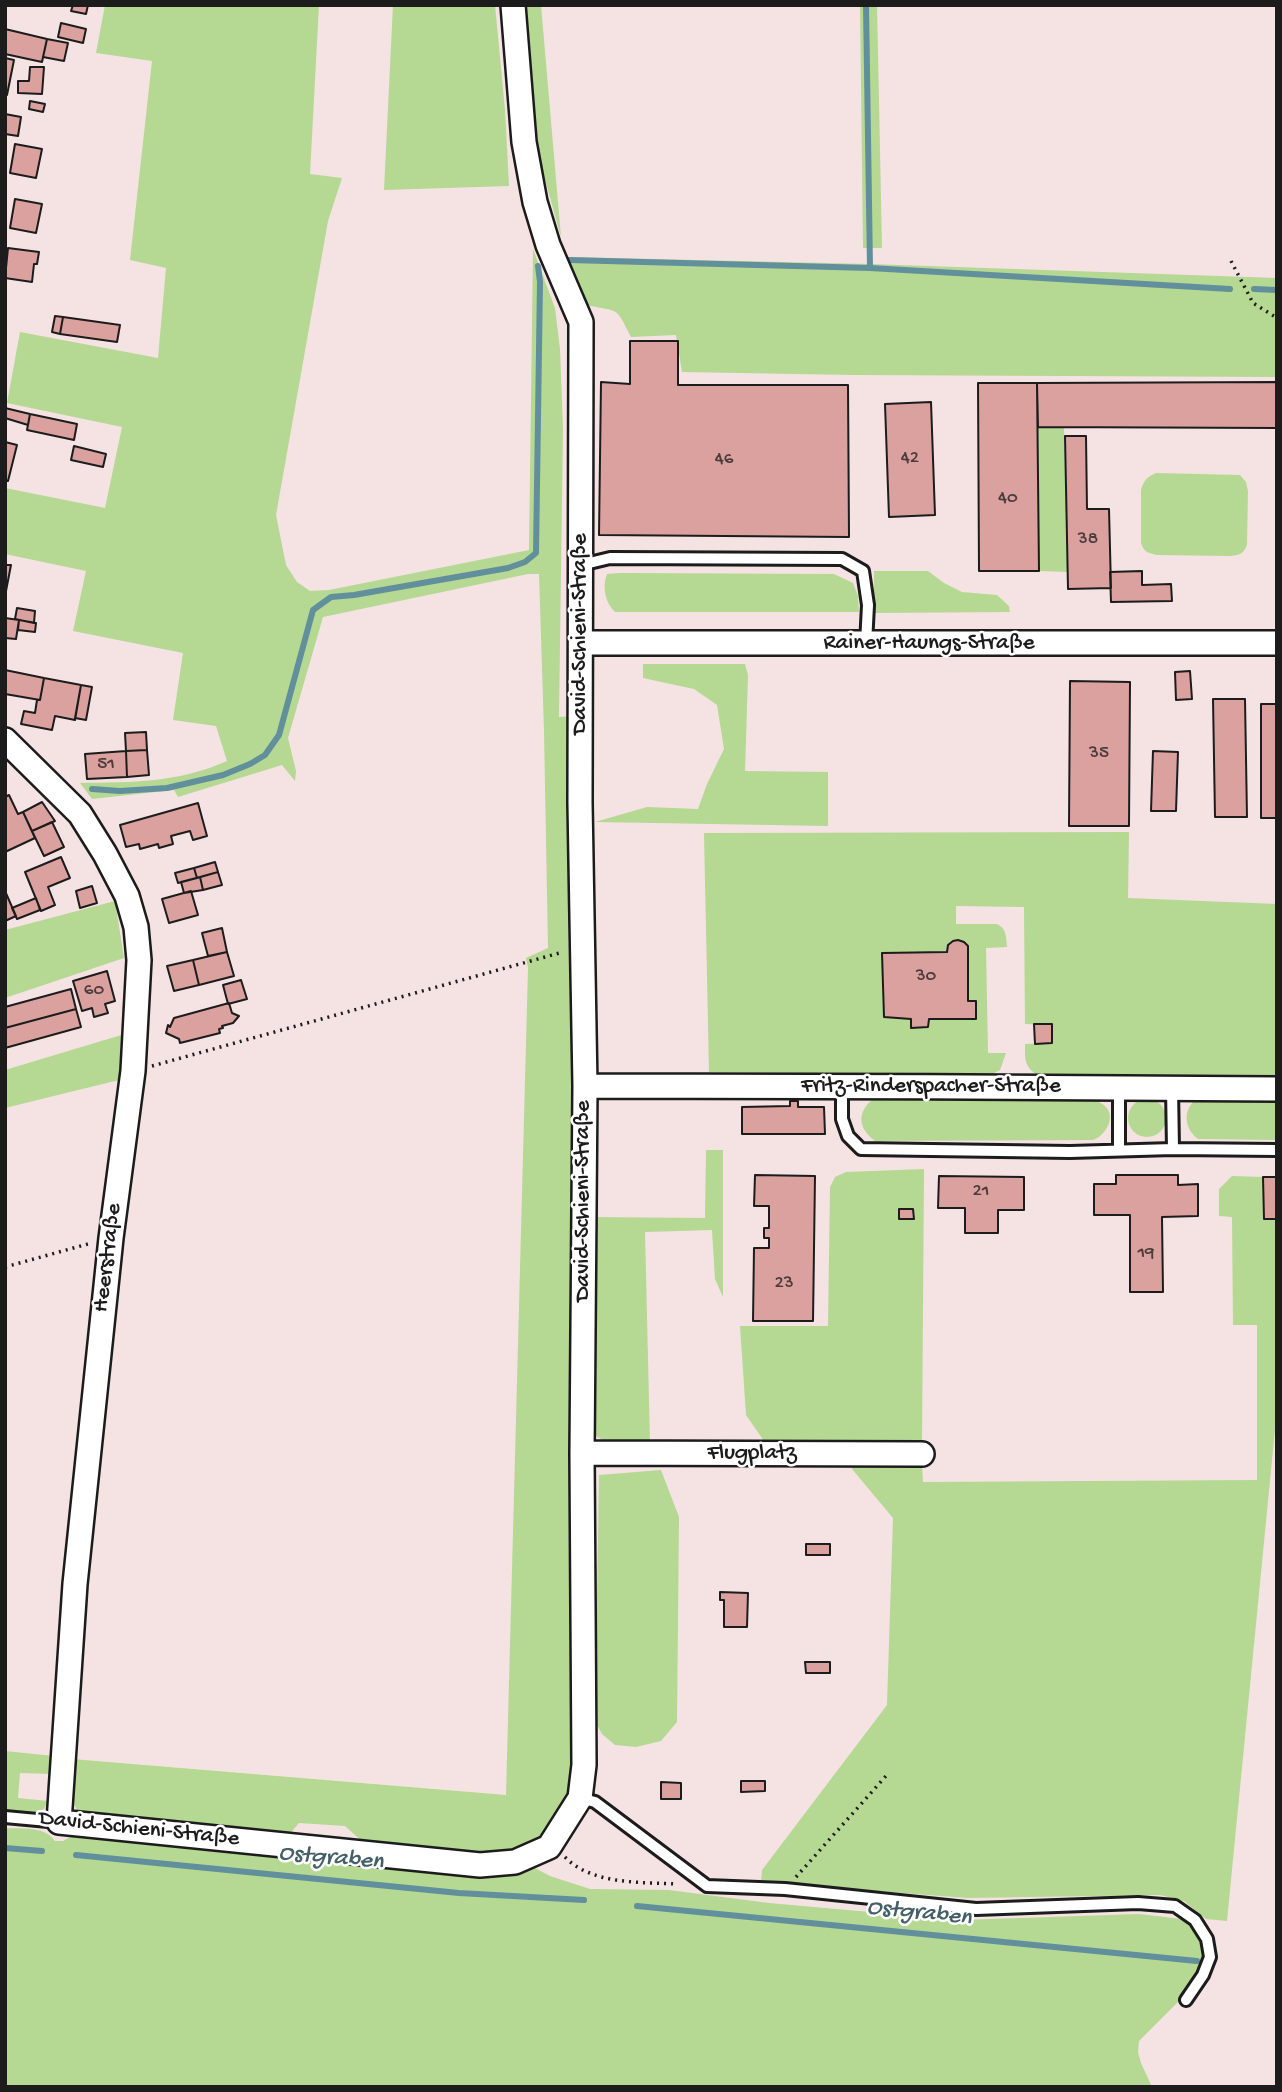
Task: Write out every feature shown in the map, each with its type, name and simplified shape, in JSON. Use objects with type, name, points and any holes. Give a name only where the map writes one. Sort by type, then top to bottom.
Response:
[{"type":"street","name":"David-Schieni-Straße","points":[[59,1822],[480,1865],[515,1862],[549,1847],[580,1798],[584,1765],[582,1453],[585,1086],[582,947],[581,322],[548,245],[535,202],[524,142],[513,5]]},
{"type":"street","name":"Rainer-Haungs-Straße","points":[[581,643],[1277,643]]},
{"type":"street","name":"Heerstraße","points":[[5,740],[80,814],[105,854],[127,896],[136,927],[139,960],[133,1071],[111,1238],[75,1584],[59,1822]]},
{"type":"street","name":"Fritz-Rinderspacher-Straße","points":[[585,1086],[1277,1089]]},
{"type":"street","name":"Flugplatz","points":[[582,1453],[922,1454]]},
{"type":"lane","points":[[581,565],[610,558],[842,559],[863,571],[868,606],[866,644]]},
{"type":"lane","points":[[842,1087],[842,1118],[848,1136],[861,1149],[1070,1152],[1277,1150]]},
{"type":"lane","points":[[1172,1088],[1173,1149]]},
{"type":"lane","points":[[1119,1089],[1119,1150]]},
{"type":"lane","points":[[580,1798],[595,1802],[707,1886],[785,1889],[976,1909],[1139,1903],[1175,1906],[1195,1920],[1207,1939],[1210,1957],[1203,1975],[1186,2000]]},
{"type":"lane","name":"David-Schieni-Straße","points":[[5,1817],[59,1822]]},
{"type":"path","points":[[1231,261],[1253,303],[1277,318]]},
{"type":"path","points":[[133,1071],[582,947]]},
{"type":"path","points":[[5,1267],[111,1238]]},
{"type":"path","points":[[785,1889],[886,1776]]},
{"type":"path","points":[[549,1847],[559,1850],[575,1867],[615,1880],[707,1886]]},
{"type":"green space","points":[[105,5],[319,5],[310,174],[342,178],[328,221],[276,515],[286,565],[297,582],[310,591],[329,590],[529,550],[533,249],[555,308],[560,349],[563,428],[559,717],[573,716],[571,1766],[564,1802],[544,1831],[526,1850],[510,1849],[483,1854],[364,1843],[345,1826],[299,1823],[288,1836],[80,1813],[72,1800],[72,1759],[506,1795],[528,968],[526,958],[548,948],[539,574],[528,574],[323,617],[288,738],[296,771],[295,781],[282,765],[178,797],[174,790],[92,799],[80,783],[173,777],[191,774],[227,761],[216,726],[173,720],[183,653],[73,631],[86,571],[5,554],[5,488],[105,508],[122,427],[7,403],[20,332],[158,358],[166,268],[130,260],[152,61],[96,53]]},
{"type":"green space","points":[[393,5],[495,5],[509,186],[384,190]]},
{"type":"green space","points":[[526,5],[541,5],[561,237],[539,158]]},
{"type":"green space","points":[[860,5],[877,5],[882,248],[863,248]]},
{"type":"green space","points":[[567,257],[1277,278],[1277,377],[682,372],[676,335],[631,337],[618,314],[587,305]]},
{"type":"green space","points":[[1038,427],[1064,427],[1068,572],[1039,571]]},
{"type":"green space","points":[[1156,473],[1240,475],[1246,482],[1248,491],[1247,545],[1243,552],[1231,556],[1157,555],[1145,550],[1141,543],[1141,490],[1146,479]]},
{"type":"green space","points":[[874,571],[928,571],[962,592],[997,595],[1009,606],[1010,612],[874,613]]},
{"type":"green space","points":[[607,574],[834,574],[853,583],[858,596],[859,612],[615,612],[605,594],[605,584]]},
{"type":"green space","points":[[643,664],[745,664],[748,675],[745,771],[828,772],[828,826],[595,822],[647,807],[698,809],[724,749],[717,705],[694,689],[643,678]]},
{"type":"green space","points":[[1129,832],[1128,898],[1277,904],[1277,1075],[1036,1074],[1027,1065],[1025,1044],[1052,1043],[1052,1025],[1025,1024],[1024,907],[956,906],[956,924],[997,924],[1003,928],[1005,934],[1007,947],[986,948],[988,1053],[1006,1053],[1000,1070],[990,1075],[709,1072],[704,833]]},
{"type":"green space","points":[[115,901],[124,958],[5,998],[5,930]]},
{"type":"green space","points":[[128,1033],[123,1079],[5,1108],[5,1070]]},
{"type":"green space","points":[[874,1098],[1096,1100],[1106,1107],[1110,1116],[1105,1131],[1093,1140],[875,1141],[865,1130],[861,1120],[864,1109]]},
{"type":"green space","points":[[1147,1099],[1160,1105],[1166,1118],[1160,1131],[1147,1137],[1134,1131],[1128,1118],[1134,1105]]},
{"type":"green space","points":[[1195,1100],[1277,1100],[1277,1140],[1198,1139],[1190,1130],[1187,1120],[1188,1110]]},
{"type":"green space","points":[[706,1150],[723,1150],[723,1297],[715,1279],[712,1230],[645,1232],[650,1443],[617,1443],[603,1440],[590,1430],[589,1217],[705,1218]]},
{"type":"green space","points":[[924,1169],[922,1445],[766,1444],[746,1415],[740,1326],[828,1326],[830,1187],[835,1177],[846,1172]]},
{"type":"green space","points":[[1232,1176],[1263,1177],[1264,1219],[1277,1219],[1277,1409],[1227,1921],[1206,1919],[1184,1901],[1160,1895],[967,1898],[761,1882],[762,1870],[887,1705],[893,1518],[852,1469],[852,1462],[922,1464],[923,1482],[1257,1480],[1257,1325],[1233,1325],[1232,1217],[1219,1216],[1219,1189]]},
{"type":"green space","points":[[661,1470],[679,1517],[677,1722],[661,1741],[636,1747],[615,1745],[602,1734],[595,1721],[599,1475]]},
{"type":"green space","points":[[5,1751],[54,1756],[53,1774],[20,1773],[18,1798],[48,1801],[44,1809],[34,1812],[5,1810]]},
{"type":"green space","points":[[5,1828],[39,1831],[51,1836],[55,1841],[63,1841],[73,1835],[491,1874],[506,1874],[531,1866],[550,1876],[590,1889],[669,1890],[769,1903],[960,1920],[1139,1914],[1182,1919],[1200,1937],[1204,1958],[1182,1998],[1139,2041],[1141,2063],[1152,2087],[5,2087]]},
{"type":"building","points":[[73,5],[88,5],[86,14],[71,11]]},
{"type":"building","points":[[61,23],[86,29],[83,43],[58,37]]},
{"type":"building","points":[[5,29],[47,39],[42,62],[5,54]]},
{"type":"building","points":[[47,39],[68,43],[64,61],[43,57]]},
{"type":"building","points":[[5,58],[14,60],[7,95],[5,95]]},
{"type":"building","points":[[30,67],[44,67],[42,94],[18,93],[18,81],[29,81]]},
{"type":"building","points":[[30,101],[45,104],[43,112],[29,109]]},
{"type":"building","points":[[5,114],[21,117],[18,136],[5,134]]},
{"type":"building","points":[[15,144],[42,149],[36,178],[10,173]]},
{"type":"building","points":[[15,199],[42,204],[36,233],[10,228]]},
{"type":"building","points":[[8,248],[39,252],[37,264],[34,264],[32,282],[5,278]]},
{"type":"building","points":[[55,316],[63,317],[60,334],[52,332]]},
{"type":"building","points":[[63,317],[120,325],[117,342],[60,334]]},
{"type":"building","points":[[630,341],[678,341],[678,385],[848,385],[849,537],[599,535],[601,382],[630,384]]},
{"type":"building","points":[[1277,382],[1277,428],[1038,427],[1037,383]]},
{"type":"building","points":[[978,383],[1037,383],[1039,571],[979,571]]},
{"type":"building","points":[[931,402],[935,515],[889,517],[885,404]]},
{"type":"building","points":[[5,408],[30,414],[28,425],[5,418]]},
{"type":"building","points":[[30,414],[77,424],[74,440],[27,430]]},
{"type":"building","points":[[1065,436],[1086,436],[1087,509],[1109,509],[1111,588],[1068,589]]},
{"type":"building","points":[[5,442],[17,445],[8,481],[5,480]]},
{"type":"building","points":[[74,446],[106,454],[103,467],[71,460]]},
{"type":"building","points":[[5,565],[11,565],[6,591],[5,590]]},
{"type":"building","points":[[1142,571],[1142,585],[1171,584],[1172,601],[1111,602],[1110,572]]},
{"type":"building","points":[[17,608],[35,611],[34,623],[15,619]]},
{"type":"building","points":[[5,618],[19,620],[16,639],[5,638]]},
{"type":"building","points":[[19,620],[36,623],[35,632],[18,630]]},
{"type":"building","points":[[5,670],[44,678],[40,700],[5,694]]},
{"type":"building","points":[[1190,671],[1192,699],[1176,700],[1175,672]]},
{"type":"building","points":[[44,678],[81,685],[75,720],[55,716],[52,730],[21,724],[24,711],[35,713]]},
{"type":"building","points":[[1070,681],[1130,682],[1129,826],[1069,826]]},
{"type":"building","points":[[81,685],[92,687],[86,720],[75,718]]},
{"type":"building","points":[[1213,699],[1245,699],[1247,817],[1215,817]]},
{"type":"building","points":[[1261,704],[1277,704],[1277,818],[1261,818]]},
{"type":"building","points":[[146,732],[147,750],[126,751],[125,733]]},
{"type":"building","points":[[147,750],[149,775],[127,777],[126,751]]},
{"type":"building","points":[[126,751],[127,777],[87,779],[85,754]]},
{"type":"building","points":[[1153,751],[1178,752],[1176,811],[1151,811]]},
{"type":"building","points":[[9,795],[18,814],[23,812],[35,838],[5,852],[5,797]]},
{"type":"building","points":[[42,802],[55,821],[32,831],[23,812]]},
{"type":"building","points":[[198,803],[207,836],[193,840],[190,831],[171,836],[173,844],[159,848],[158,844],[140,849],[139,844],[126,847],[120,825]]},
{"type":"building","points":[[52,822],[64,847],[44,856],[32,831]]},
{"type":"building","points":[[61,857],[70,878],[48,887],[55,905],[41,911],[25,872]]},
{"type":"building","points":[[215,862],[218,872],[197,878],[194,868]]},
{"type":"building","points":[[194,868],[197,878],[178,883],[175,873]]},
{"type":"building","points":[[218,872],[222,885],[203,890],[200,877]]},
{"type":"building","points":[[200,877],[203,890],[184,893],[181,882]]},
{"type":"building","points":[[92,886],[97,903],[80,908],[76,891]]},
{"type":"building","points":[[5,891],[16,916],[5,921]]},
{"type":"building","points":[[191,891],[198,915],[169,923],[162,899]]},
{"type":"building","points":[[36,898],[40,910],[17,919],[12,908]]},
{"type":"building","points":[[222,928],[227,952],[208,956],[202,933]]},
{"type":"building","points":[[958,940],[968,946],[968,1001],[976,1001],[976,1019],[929,1019],[928,1027],[911,1028],[911,1019],[884,1017],[882,953],[947,952],[948,945]]},
{"type":"building","points":[[227,952],[234,976],[199,985],[193,960]]},
{"type":"building","points":[[193,960],[199,985],[174,991],[167,966]]},
{"type":"building","points":[[107,971],[115,1001],[105,1004],[108,1013],[94,1017],[92,1008],[82,1011],[73,981]]},
{"type":"building","points":[[241,980],[247,999],[228,1004],[223,985]]},
{"type":"building","points":[[71,989],[76,1009],[5,1028],[5,1007]]},
{"type":"building","points":[[229,1003],[232,1013],[239,1016],[233,1023],[222,1026],[220,1033],[180,1043],[179,1039],[166,1033],[174,1018]]},
{"type":"building","points":[[76,1009],[81,1027],[5,1048],[5,1028]]},
{"type":"building","points":[[1034,1024],[1052,1024],[1052,1043],[1035,1044]]},
{"type":"building","points":[[790,1101],[798,1101],[798,1107],[824,1107],[825,1134],[742,1134],[742,1107],[790,1106]]},
{"type":"building","points":[[755,1175],[815,1176],[813,1321],[753,1321],[754,1248],[769,1248],[769,1238],[764,1238],[764,1228],[769,1228],[769,1206],[754,1206]]},
{"type":"building","points":[[1116,1175],[1178,1175],[1178,1185],[1198,1184],[1198,1216],[1162,1217],[1163,1292],[1130,1292],[1130,1215],[1094,1215],[1094,1184],[1116,1184]]},
{"type":"building","points":[[939,1176],[1024,1177],[1024,1210],[998,1210],[998,1233],[965,1233],[965,1208],[938,1208]]},
{"type":"building","points":[[1263,1177],[1277,1177],[1277,1219],[1264,1219]]},
{"type":"building","points":[[899,1209],[913,1209],[914,1219],[899,1219]]},
{"type":"building","points":[[806,1544],[830,1544],[830,1555],[806,1555]]},
{"type":"building","points":[[720,1592],[748,1593],[747,1627],[724,1627],[724,1600],[720,1600]]},
{"type":"building","points":[[805,1662],[830,1662],[830,1673],[806,1673]]},
{"type":"building","points":[[741,1781],[765,1781],[765,1791],[741,1792]]},
{"type":"building","points":[[661,1782],[681,1783],[681,1799],[661,1799]]},
{"type":"waterway","points":[[569,260],[870,268],[866,5]]},
{"type":"waterway","points":[[92,789],[120,791],[167,788],[223,775],[265,755],[279,735],[313,610],[331,597],[508,568],[525,562],[536,553],[540,282],[538,266]]},
{"type":"waterway","points":[[870,268],[1230,289]]},
{"type":"waterway","points":[[1254,289],[1277,290]]},
{"type":"waterway","name":"Ostgraben","points":[[5,1848],[42,1851]]},
{"type":"waterway","name":"Ostgraben","points":[[76,1855],[459,1893],[584,1900]]},
{"type":"waterway","name":"Ostgraben","points":[[637,1906],[1197,1961]]}]
